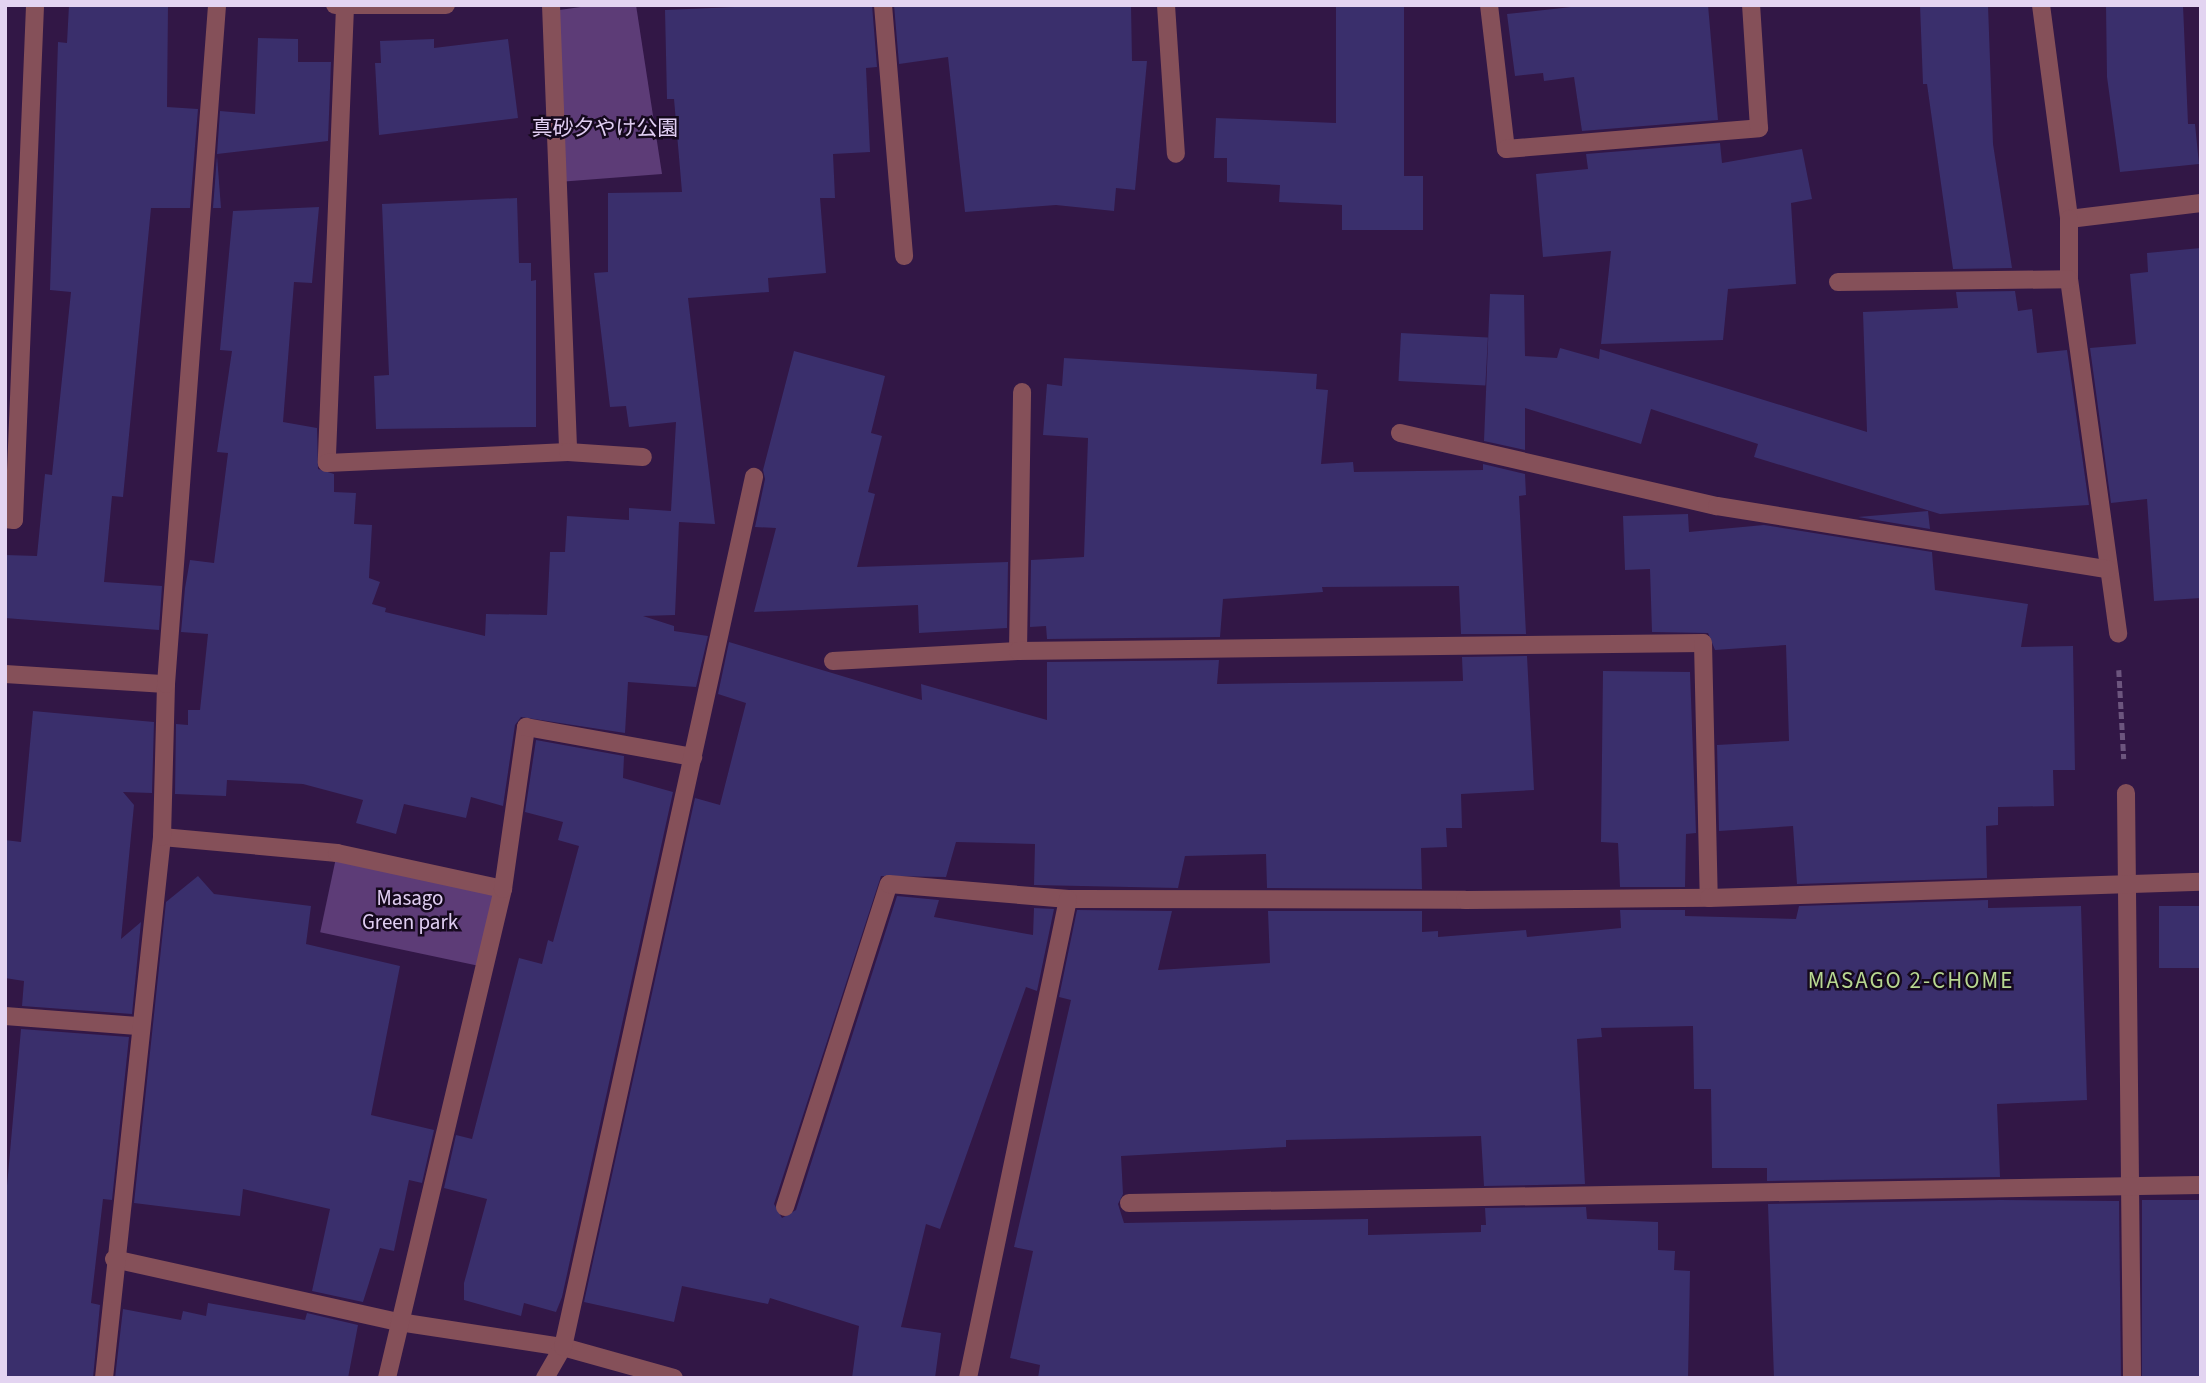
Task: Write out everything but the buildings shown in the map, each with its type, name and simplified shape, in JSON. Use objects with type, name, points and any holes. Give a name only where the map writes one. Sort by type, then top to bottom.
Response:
[{"type":"street","points":[[5,519],[14,520],[35,5]]},
{"type":"street","points":[[104,1378],[138,1026],[162,837],[166,684],[216,5]]},
{"type":"street","points":[[446,5],[340,6],[327,463],[568,452],[643,457]]},
{"type":"street","points":[[551,5],[568,452]]},
{"type":"street","points":[[883,5],[904,256]]},
{"type":"street","points":[[1166,5],[1176,154]]},
{"type":"street","points":[[1489,5],[1506,149],[1759,128],[1751,5]]},
{"type":"street","points":[[2040,5],[2069,219],[2069,279],[2118,634]]},
{"type":"street","points":[[2069,219],[2201,203]]},
{"type":"street","points":[[1838,282],[2069,279]]},
{"type":"street","points":[[1018,651],[1023,393]]},
{"type":"street","points":[[1400,433],[1717,506],[2108,569]]},
{"type":"street","points":[[545,1378],[564,1347],[754,477]]},
{"type":"street","points":[[833,661],[1018,651],[1703,643],[1709,898]]},
{"type":"street","points":[[5,674],[166,684]]},
{"type":"street","points":[[387,1378],[503,888],[526,727],[693,757]]},
{"type":"street","points":[[2126,793],[2132,1378]]},
{"type":"street","points":[[162,837],[337,853],[503,888]]},
{"type":"street","points":[[785,1208],[889,884],[1068,899],[1709,898],[2201,882]]},
{"type":"street","points":[[968,1378],[1068,899]]},
{"type":"street","points":[[5,1016],[138,1026]]},
{"type":"street","points":[[1129,1203],[2201,1185]]},
{"type":"street","points":[[114,1259],[399,1322],[564,1347],[674,1378]]},
{"type":"path","points":[[2118,634],[2126,793]]},
{"type":"green space","name":"真砂夕やけ公園","points":[[595,5],[636,5],[662,174],[558,182],[552,11]]},
{"type":"green space","name":"Masago Green park","points":[[337,853],[503,888],[486,968],[320,932]]},
{"type":"district","name":"MASAGO 2-CHOME","points":[[1911,981]]}]
